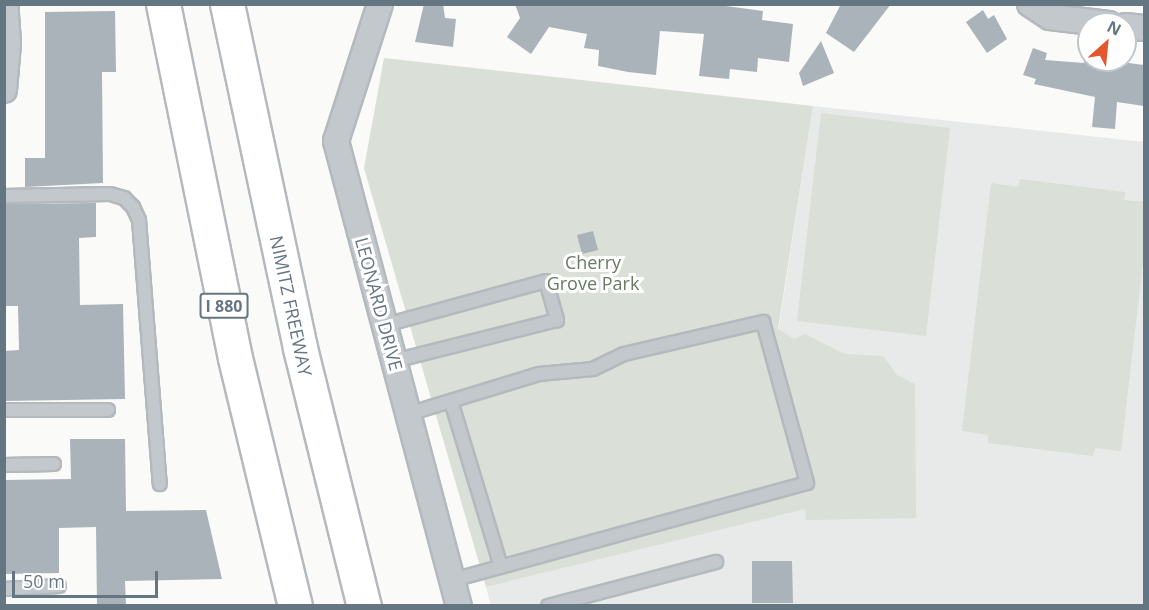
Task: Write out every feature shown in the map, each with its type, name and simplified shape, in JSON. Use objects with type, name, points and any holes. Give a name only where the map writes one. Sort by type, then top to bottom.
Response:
[{"type":"highway","name":"I 880","points":[[164,4],[237,369],[295,606]]},
{"type":"highway","name":"NIMITZ FREEWAY","points":[[227,4],[335,501],[364,606]]},
{"type":"highway","points":[[250,4],[266,185]]},
{"type":"street","points":[[5,4],[5,83]]},
{"type":"street","name":"LEONARD DRIVE","points":[[380,4],[336,141],[459,606]]},
{"type":"street","points":[[1030,6],[1050,17],[1077,20]]},
{"type":"lane","points":[[4,196],[110,194],[124,198],[134,207],[139,220],[160,484]]},
{"type":"lane","points":[[385,325],[546,281],[557,320],[394,361]]},
{"type":"lane","points":[[408,414],[539,374],[593,369],[624,354],[763,322],[807,483],[452,580]]},
{"type":"lane","points":[[451,401],[501,567]]},
{"type":"lane","points":[[4,410],[108,410]]},
{"type":"lane","points":[[4,465],[54,464]]},
{"type":"lane","points":[[548,606],[716,562]]},
{"type":"lane","points":[[4,589],[59,586]]},
{"type":"shaded area","points":[[813,106],[1144,142],[1144,605],[491,606],[486,587],[806,508],[774,359]]},
{"type":"green space","name":"Cherry Grove Park","points":[[384,58],[813,106],[778,329],[794,339],[805,334],[845,354],[883,356],[897,375],[915,384],[916,518],[806,520],[805,509],[486,587],[364,168]]},
{"type":"green space","points":[[821,113],[950,128],[926,336],[797,321]]},
{"type":"green space","points":[[1020,179],[1125,192],[1124,200],[1144,202],[1144,254],[1121,451],[1095,448],[1093,456],[988,443],[988,435],[962,431],[991,183],[1018,187]]},
{"type":"building","points":[[424,4],[443,4],[445,18],[456,19],[453,47],[415,42]]},
{"type":"building","points":[[515,4],[711,4],[763,11],[762,20],[793,24],[789,62],[758,58],[757,72],[730,69],[729,79],[699,76],[704,34],[660,31],[656,75],[628,72],[598,66],[599,50],[584,48],[587,34],[549,27],[531,54],[507,37],[520,18]]},
{"type":"building","points":[[841,4],[891,4],[854,52],[826,33]]},
{"type":"building","points":[[983,10],[988,19],[994,15],[1007,39],[987,53],[966,22]]},
{"type":"building","points":[[115,11],[116,72],[102,72],[103,183],[25,187],[25,158],[45,158],[45,12]]},
{"type":"building","points":[[821,41],[834,73],[803,86],[799,73]]},
{"type":"building","points":[[1033,48],[1047,53],[1045,60],[1077,62],[1077,72],[1137,72],[1137,64],[1144,65],[1144,106],[1117,102],[1115,129],[1092,127],[1095,97],[1034,84],[1036,79],[1023,75]]},
{"type":"building","points":[[96,203],[96,237],[79,238],[80,305],[123,304],[125,399],[4,401],[4,351],[19,350],[18,306],[4,306],[5,204]]},
{"type":"building","points":[[593,231],[598,250],[582,254],[577,235]]},
{"type":"building","points":[[70,439],[125,439],[126,511],[206,510],[222,579],[125,581],[126,606],[97,606],[96,527],[59,528],[59,573],[4,574],[4,480],[71,479]]},
{"type":"building","points":[[752,561],[792,561],[793,603],[752,603]]}]
